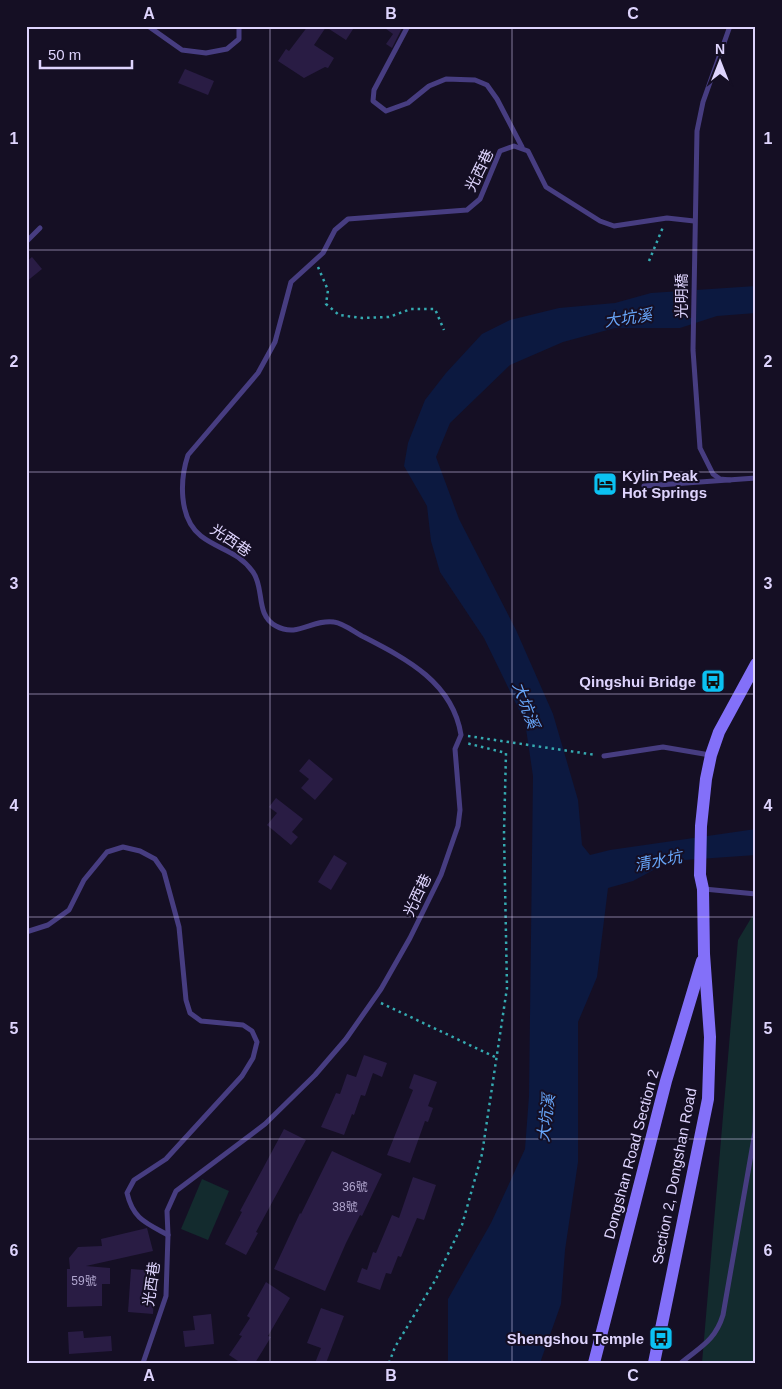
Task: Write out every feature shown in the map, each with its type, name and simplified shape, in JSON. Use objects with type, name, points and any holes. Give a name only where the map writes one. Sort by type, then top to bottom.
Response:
[{"type":"main road","points":[[711,755],[719,732],[756,664]]},
{"type":"main road","name":"Section 2, Dongshan Road","points":[[654,1363],[708,1099],[710,1037],[704,954],[703,889],[700,875],[701,826],[711,755]]},
{"type":"main road","name":"Dongshan Road Section 2","points":[[594,1363],[666,1081],[704,954]]},
{"type":"lane","points":[[148,26],[182,50],[206,53],[227,49],[239,39],[239,26]]},
{"type":"lane","points":[[408,26],[374,90],[373,101],[386,111],[408,103],[429,86],[446,80],[475,80],[486,85],[497,99],[522,147],[528,151],[546,187],[600,221],[614,226],[626,226],[666,218],[694,221],[696,131],[702,102],[730,26]]},
{"type":"lane","name":"光西巷","points":[[142,1363],[166,1296],[167,1211],[176,1191],[265,1124],[346,1039],[374,999],[410,938],[441,875],[458,826],[460,810],[455,749],[462,735],[450,700],[414,664],[335,622],[285,631],[273,625],[266,618],[255,574],[228,550],[202,536],[188,520],[182,491],[184,468],[188,455],[258,373],[275,342],[290,282],[323,253],[340,224],[348,219],[467,210],[480,199],[500,150],[514,146],[522,147]]},
{"type":"lane","name":"光明橋","points":[[694,221],[694,350],[700,448],[713,474],[720,479],[730,480]]},
{"type":"lane","points":[[26,242],[40,228]]},
{"type":"lane","points":[[644,486],[756,478]]},
{"type":"lane","points":[[604,756],[663,747],[711,755]]},
{"type":"lane","points":[[26,932],[48,925],[69,910],[84,880],[107,852],[123,848],[140,851],[155,859],[164,872],[179,927],[186,1000],[190,1013],[201,1021],[243,1025],[252,1030],[257,1042],[253,1058],[242,1076],[166,1159],[134,1180],[127,1193],[130,1205],[140,1220],[168,1235]]},
{"type":"lane","points":[[703,889],[756,894]]},
{"type":"lane","points":[[681,1363],[711,1339],[718,1330],[723,1315],[753,1140],[756,1086]]},
{"type":"path","points":[[649,261],[666,218]]},
{"type":"path","points":[[315,261],[325,278],[328,290],[326,304],[339,315],[362,318],[389,317],[411,308],[434,308],[444,330]]},
{"type":"path","points":[[462,735],[604,756]]},
{"type":"path","points":[[388,1363],[395,1347],[436,1279],[462,1225],[482,1154],[508,988],[504,834],[506,753],[460,742]]},
{"type":"path","points":[[374,999],[497,1058]]},
{"type":"green space","points":[[756,910],[756,1363],[702,1363],[738,940]]},
{"type":"green space","points":[[202,1179],[229,1191],[208,1240],[181,1229]]},
{"type":"water","points":[[756,286],[756,313],[717,316],[680,328],[615,328],[563,342],[510,365],[450,423],[436,457],[459,519],[516,630],[553,714],[578,800],[582,845],[590,855],[610,850],[756,829],[756,855],[670,861],[633,881],[608,888],[597,977],[578,1022],[578,1162],[565,1250],[561,1304],[540,1363],[448,1363],[448,1299],[491,1223],[525,1149],[529,1096],[533,776],[525,722],[484,638],[440,572],[431,541],[427,506],[404,466],[408,443],[425,400],[446,373],[482,334],[510,320],[559,308],[615,303],[651,293]]},
{"type":"pier","points":[[697,287],[696,318],[684,318],[685,288]]},
{"type":"building","points":[[308,26],[355,26],[346,40],[326,27],[314,45],[334,58],[328,68],[325,67],[304,78],[278,61],[286,49],[289,51]]},
{"type":"building","points":[[382,26],[403,26],[392,48],[386,44],[393,34]]},
{"type":"building","points":[[185,69],[214,81],[208,95],[178,83]]},
{"type":"building","points":[[32,257],[42,269],[26,282],[26,262]]},
{"type":"building","points":[[309,759],[333,779],[315,800],[301,788],[309,779],[299,771]]},
{"type":"building","points":[[276,798],[303,819],[292,832],[298,837],[291,845],[267,825],[277,813],[269,807]]},
{"type":"building","points":[[334,855],[347,863],[331,890],[318,882]]},
{"type":"building","points":[[364,1055],[387,1063],[382,1077],[373,1073],[365,1096],[361,1095],[344,1135],[321,1127],[336,1093],[340,1094],[347,1074],[356,1077]]},
{"type":"building","points":[[414,1074],[437,1082],[428,1106],[433,1108],[428,1122],[425,1121],[410,1163],[387,1155],[413,1090],[409,1088]]},
{"type":"building","points":[[284,1129],[306,1140],[256,1232],[258,1233],[246,1255],[225,1244],[242,1212],[240,1211]]},
{"type":"building","points":[[332,1151],[382,1174],[362,1216],[360,1215],[346,1243],[325,1291],[274,1269]]},
{"type":"building","points":[[413,1177],[436,1185],[424,1220],[417,1218],[401,1257],[398,1256],[391,1274],[386,1273],[380,1290],[357,1282],[362,1268],[367,1270],[373,1252],[376,1253],[392,1215],[399,1218]]},
{"type":"building","points":[[147,1228],[153,1251],[86,1266],[110,1268],[110,1284],[102,1284],[102,1306],[67,1307],[67,1269],[70,1269],[69,1258],[78,1247],[102,1246],[101,1239]]},
{"type":"building","points":[[131,1269],[156,1271],[153,1314],[128,1312]]},
{"type":"building","points":[[266,1282],[290,1298],[268,1336],[271,1337],[255,1363],[241,1363],[229,1355],[242,1336],[239,1335],[250,1318],[247,1316]]},
{"type":"building","points":[[321,1308],[344,1316],[326,1363],[315,1363],[321,1348],[307,1343]]},
{"type":"building","points":[[211,1314],[214,1344],[185,1347],[183,1331],[195,1330],[193,1316]]},
{"type":"building","points":[[83,1331],[84,1338],[111,1336],[112,1351],[69,1354],[68,1332]]},
{"type":"place","name":"Kylin Peak Hot Springs","points":[[605,484]]},
{"type":"place","name":"Qingshui Bridge","points":[[713,681]]},
{"type":"place","name":"Shengshou Temple","points":[[661,1338]]},
{"type":"water label","name":"大坑溪","points":[[628,318]]},
{"type":"water label","name":"大坑溪","points":[[526,705]]},
{"type":"water label","name":"清水坑","points":[[658,861]]},
{"type":"water label","name":"大坑溪","points":[[546,1118]]}]
